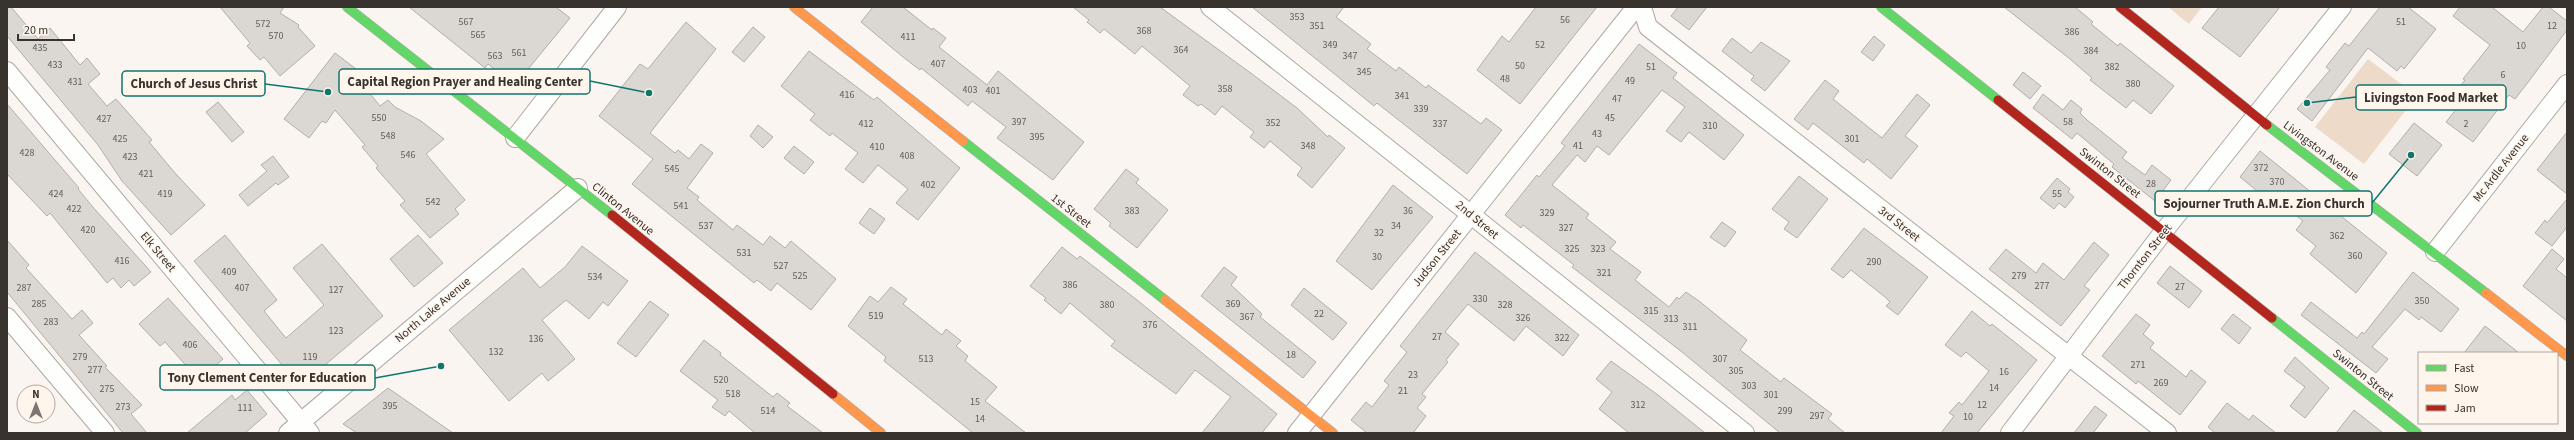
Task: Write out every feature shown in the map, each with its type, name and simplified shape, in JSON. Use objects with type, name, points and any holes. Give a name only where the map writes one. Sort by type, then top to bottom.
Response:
[{"type":"street","name":"Clinton Avenue","points":[[347,7],[578,188],[881,433]]},
{"type":"street","points":[[515,138],[617,7]]},
{"type":"street","name":"1st Street","points":[[794,7],[1333,433]]},
{"type":"street","name":"2nd Street","points":[[1210,7],[1472,214],[1745,433]]},
{"type":"street","name":"Judson Street","points":[[1297,433],[1636,7]]},
{"type":"street","name":"3rd Street","points":[[1642,7],[1648,26],[2068,357],[2167,433]]},
{"type":"street","name":"Swinton Street","points":[[1881,7],[2417,433]]},
{"type":"street","name":"Livingston Avenue","points":[[2120,7],[2256,117],[2436,252],[2567,356]]},
{"type":"street","name":"Thornton Street","points":[[2010,433],[2164,231],[2342,7]]},
{"type":"street","name":"Elk Street","points":[[7,71],[299,429]]},
{"type":"street","name":"Mc Ardle Avenue","points":[[2436,252],[2567,84]]},
{"type":"street","name":"North Lake Avenue","points":[[299,429],[578,188]]},
{"type":"street","points":[[7,317],[105,433]]},
{"type":"shaded area","points":[[2168,7],[2202,7],[2189,24]]},
{"type":"shaded area","points":[[2368,59],[2417,96],[2364,164],[2315,127]]},
{"type":"building","points":[[7,7],[11,7],[38,39],[50,28],[80,65],[87,58],[100,74],[88,84],[107,106],[116,99],[152,140],[149,142],[175,173],[205,205],[171,235],[122,181],[98,145],[7,36]]},
{"type":"building","points":[[220,7],[284,7],[280,13],[299,25],[298,27],[315,46],[280,76],[264,57],[260,60],[247,46],[250,43]]},
{"type":"building","points":[[409,7],[556,7],[570,18],[515,85],[488,64],[485,68]]},
{"type":"building","points":[[873,7],[903,7],[932,30],[933,28],[946,38],[939,47],[987,85],[998,71],[1084,142],[1053,180],[997,138],[1006,127],[972,101],[968,106],[921,68],[920,70],[903,57],[861,22]]},
{"type":"building","points":[[1073,7],[1160,7],[1297,108],[1328,137],[1329,135],[1345,148],[1312,188],[1297,175],[1302,168],[1270,141],[1264,148],[1250,137],[1254,132],[1222,106],[1215,115],[1201,104],[1198,106],[1183,95],[1190,86],[1142,46],[1135,54],[1104,29],[1100,33],[1087,22],[1089,20]]},
{"type":"building","points":[[1252,7],[1344,7],[1336,17],[1371,44],[1367,49],[1396,71],[1399,67],[1426,88],[1428,85],[1481,124],[1486,118],[1502,130],[1467,174],[1377,103],[1374,106]]},
{"type":"building","points":[[1536,7],[1597,7],[1520,104],[1477,70],[1502,36],[1509,42]]},
{"type":"building","points":[[1678,7],[1707,7],[1689,30],[1671,16]]},
{"type":"building","points":[[2004,7],[2075,7],[2093,22],[2091,24],[2118,46],[2120,43],[2174,86],[2151,114],[2133,100],[2126,108],[2090,80],[2092,78],[2070,59]]},
{"type":"building","points":[[2219,7],[2280,7],[2240,57],[2202,28]]},
{"type":"building","points":[[2380,7],[2408,7],[2436,29],[2404,69],[2401,66],[2397,71],[2368,48],[2312,121],[2297,109],[2330,70],[2326,67],[2345,43],[2349,46]]},
{"type":"building","points":[[2460,7],[2492,7],[2523,32],[2543,7],[2549,7],[2567,21],[2567,30],[2529,81],[2515,99],[2509,95],[2473,142],[2446,122],[2466,97],[2457,90],[2465,80],[2463,79],[2490,45],[2453,16]]},
{"type":"building","points":[[686,22],[716,49],[650,133],[675,153],[678,150],[689,159],[701,144],[713,153],[687,188],[699,197],[697,200],[733,230],[737,225],[763,245],[770,236],[785,248],[791,241],[836,279],[811,310],[777,283],[771,291],[757,280],[754,283],[632,184],[653,159],[599,116],[640,64],[648,69]]},
{"type":"building","points":[[753,27],[765,37],[744,62],[732,52]]},
{"type":"building","points":[[1874,36],[1885,45],[1873,61],[1861,52]]},
{"type":"building","points":[[1732,38],[1751,53],[1761,42],[1790,61],[1765,91],[1751,80],[1754,76],[1722,51]]},
{"type":"building","points":[[1639,44],[1677,73],[1673,78],[1744,135],[1724,160],[1689,132],[1681,142],[1666,131],[1685,107],[1662,90],[1609,155],[1597,146],[1585,162],[1577,155],[1552,185],[1589,214],[1586,218],[1616,242],[1610,249],[1641,272],[1635,280],[1669,307],[1677,297],[1679,299],[1686,292],[1699,301],[1747,340],[1740,350],[1781,382],[1784,378],[1832,414],[1828,419],[1845,433],[1780,433],[1682,352],[1572,267],[1574,265],[1523,225],[1521,228],[1505,215],[1537,175],[1539,177],[1565,146],[1561,143]]},
{"type":"building","points":[[809,51],[874,100],[877,97],[960,168],[918,220],[896,203],[908,189],[878,165],[863,183],[845,169],[858,153],[832,133],[830,136],[810,120],[815,114],[781,86]]},
{"type":"building","points":[[335,53],[368,78],[363,85],[380,106],[388,100],[395,107],[421,121],[444,139],[426,154],[465,200],[455,209],[459,214],[430,238],[400,205],[405,201],[376,168],[378,166],[362,147],[365,145],[335,110],[326,123],[322,121],[309,138],[284,119]]},
{"type":"building","points":[[2023,72],[2041,86],[2030,99],[2013,85]]},
{"type":"building","points":[[1825,80],[1839,91],[1833,99],[1882,138],[1917,94],[1930,105],[1905,136],[1918,146],[1891,179],[1867,159],[1864,163],[1813,123],[1808,130],[1794,119]]},
{"type":"building","points":[[2043,94],[2063,110],[2071,100],[2082,109],[2080,113],[2087,120],[2127,152],[2122,158],[2145,175],[2152,165],[2171,180],[2155,201],[2112,167],[2114,164],[2077,133],[2072,139],[2033,108]]},
{"type":"building","points":[[218,102],[244,132],[232,142],[206,112]]},
{"type":"building","points":[[7,104],[79,188],[78,189],[92,206],[151,272],[134,286],[129,280],[121,288],[113,278],[107,283],[50,213],[47,216],[7,174]]},
{"type":"building","points":[[2414,123],[2442,145],[2417,176],[2389,154]]},
{"type":"building","points":[[758,125],[773,137],[763,148],[750,136]]},
{"type":"building","points":[[2567,132],[2567,194],[2537,170]]},
{"type":"building","points":[[794,146],[814,162],[804,174],[784,158]]},
{"type":"building","points":[[2260,151],[2387,253],[2356,293],[2310,254],[2316,246],[2296,230],[2303,221],[2277,200],[2273,204],[2240,177]]},
{"type":"building","points":[[273,156],[289,177],[278,185],[276,183],[248,206],[239,195],[267,171],[261,165]]},
{"type":"building","points":[[1126,169],[1139,179],[1136,183],[1168,210],[1137,248],[1109,226],[1111,223],[1094,209]]},
{"type":"building","points":[[1799,176],[1828,199],[1797,238],[1784,229],[1789,222],[1772,209]]},
{"type":"building","points":[[2057,178],[2070,189],[2068,192],[2074,197],[2065,208],[2059,203],[2054,209],[2040,198]]},
{"type":"building","points":[[1393,185],[1433,217],[1372,290],[1336,261]]},
{"type":"building","points":[[2567,199],[2567,227],[2552,246],[2535,233],[2545,220],[2547,223]]},
{"type":"building","points":[[870,208],[885,219],[874,234],[859,223]]},
{"type":"building","points":[[1722,222],[1736,232],[1725,247],[1710,237]]},
{"type":"building","points":[[1864,228],[1928,277],[1898,315],[1886,306],[1890,302],[1885,297],[1851,270],[1843,278],[1831,269]]},
{"type":"building","points":[[225,235],[277,300],[264,311],[286,338],[324,305],[293,268],[322,244],[383,316],[300,386],[194,261]]},
{"type":"building","points":[[418,235],[443,263],[414,287],[390,259]]},
{"type":"building","points":[[7,240],[29,265],[26,268],[72,319],[82,310],[93,323],[79,335],[107,366],[105,367],[142,405],[131,414],[147,433],[123,433],[7,292]]},
{"type":"building","points":[[2094,242],[2109,255],[2084,286],[2090,290],[2061,326],[1989,269],[2006,249],[2036,273],[2043,263],[2064,280]]},
{"type":"building","points":[[582,246],[628,281],[608,306],[603,302],[589,319],[566,300],[542,320],[575,359],[548,381],[542,373],[509,401],[449,330],[523,268],[540,288],[565,267]]},
{"type":"building","points":[[1062,247],[1077,259],[1080,256],[1137,300],[1277,414],[1262,433],[1202,433],[1231,397],[1195,370],[1176,394],[1111,346],[1115,341],[1070,303],[1061,314],[1044,300],[1046,298],[1030,286]]},
{"type":"building","points":[[2552,249],[2564,259],[2556,269],[2567,278],[2567,321],[2523,286]]},
{"type":"building","points":[[1475,252],[1579,335],[1563,356],[1526,326],[1514,341],[1468,304],[1445,332],[1459,344],[1446,360],[1448,362],[1422,394],[1426,397],[1417,408],[1426,416],[1413,433],[1367,433],[1351,420],[1366,402],[1372,407],[1389,385],[1384,381],[1407,352],[1400,346]]},
{"type":"building","points":[[2170,266],[2202,291],[2189,308],[2157,283]]},
{"type":"building","points":[[1224,267],[1237,277],[1231,285],[1262,314],[1260,317],[1316,362],[1303,378],[1201,296]]},
{"type":"building","points":[[2413,272],[2459,309],[2441,332],[2421,317],[2419,320],[2405,309],[2372,347],[2388,359],[2376,373],[2301,315],[2311,302],[2357,338],[2362,332],[2364,334]]},
{"type":"building","points":[[891,287],[907,299],[903,304],[942,335],[946,329],[961,341],[956,346],[968,356],[965,361],[997,387],[985,401],[1026,433],[973,433],[884,361],[886,357],[848,326],[870,296],[878,302]]},
{"type":"building","points":[[1304,288],[1347,323],[1333,340],[1291,305]]},
{"type":"building","points":[[168,298],[223,359],[199,380],[165,342],[160,346],[139,324]]},
{"type":"building","points":[[650,301],[669,315],[636,357],[617,343]]},
{"type":"building","points":[[1972,311],[1990,326],[1992,324],[2037,360],[1977,433],[1941,433],[1954,416],[1949,413],[1959,402],[1962,405],[1989,371],[1966,352],[1961,357],[1945,345]]},
{"type":"building","points":[[2136,314],[2150,325],[2143,334],[2154,343],[2150,348],[2186,377],[2191,370],[2206,382],[2180,415],[2138,381],[2136,384],[2102,356]]},
{"type":"building","points":[[2233,314],[2251,328],[2239,344],[2221,329]]},
{"type":"building","points":[[2485,326],[2518,352],[2465,352]]},
{"type":"building","points":[[704,340],[721,353],[720,355],[773,397],[777,393],[790,403],[787,406],[823,433],[755,433],[729,411],[725,416],[712,407],[718,400],[680,371]]},
{"type":"building","points":[[2295,357],[2329,388],[2305,418],[2290,406],[2305,387],[2284,371]]},
{"type":"building","points":[[1611,361],[1658,395],[1705,433],[1629,433],[1599,409],[1612,392],[1596,379]]},
{"type":"building","points":[[388,388],[453,433],[357,433],[343,424]]},
{"type":"building","points":[[247,390],[267,414],[245,433],[187,433],[232,395],[235,400]]},
{"type":"building","points":[[2227,403],[2249,420],[2253,415],[2276,433],[2215,433],[2208,427]]},
{"type":"building","points":[[2095,406],[2107,415],[2093,433],[2074,433]]},
{"type":"building","points":[[2354,410],[2383,433],[2336,433]]},
{"type":"traffic: fast","points":[[347,7],[612,215]]},
{"type":"traffic: fast","points":[[1881,7],[1998,100]]},
{"type":"traffic: fast","points":[[2267,125],[2486,293]]},
{"type":"traffic: fast","points":[[963,141],[1165,300]]},
{"type":"traffic: fast","points":[[2272,318],[2417,433]]},
{"type":"traffic: slow","points":[[794,7],[963,141]]},
{"type":"traffic: slow","points":[[2486,293],[2567,356]]},
{"type":"traffic: slow","points":[[1165,300],[1333,433]]},
{"type":"traffic: slow","points":[[833,394],[881,433]]},
{"type":"traffic: jam","points":[[2120,7],[2267,125]]},
{"type":"traffic: jam","points":[[1998,100],[2272,318]]},
{"type":"traffic: jam","points":[[612,215],[833,394]]},
{"type":"place","name":"Church of Jesus Christ","points":[[328,92]]},
{"type":"place","name":"Capital Region Prayer and Healing Center","points":[[649,93]]},
{"type":"place","name":"Livingston Food Market","points":[[2307,103]]},
{"type":"place","name":"Sojourner Truth A.M.E. Zion Church","points":[[2411,155]]},
{"type":"place","name":"Tony Clement Center for Education","points":[[441,366]]}]
